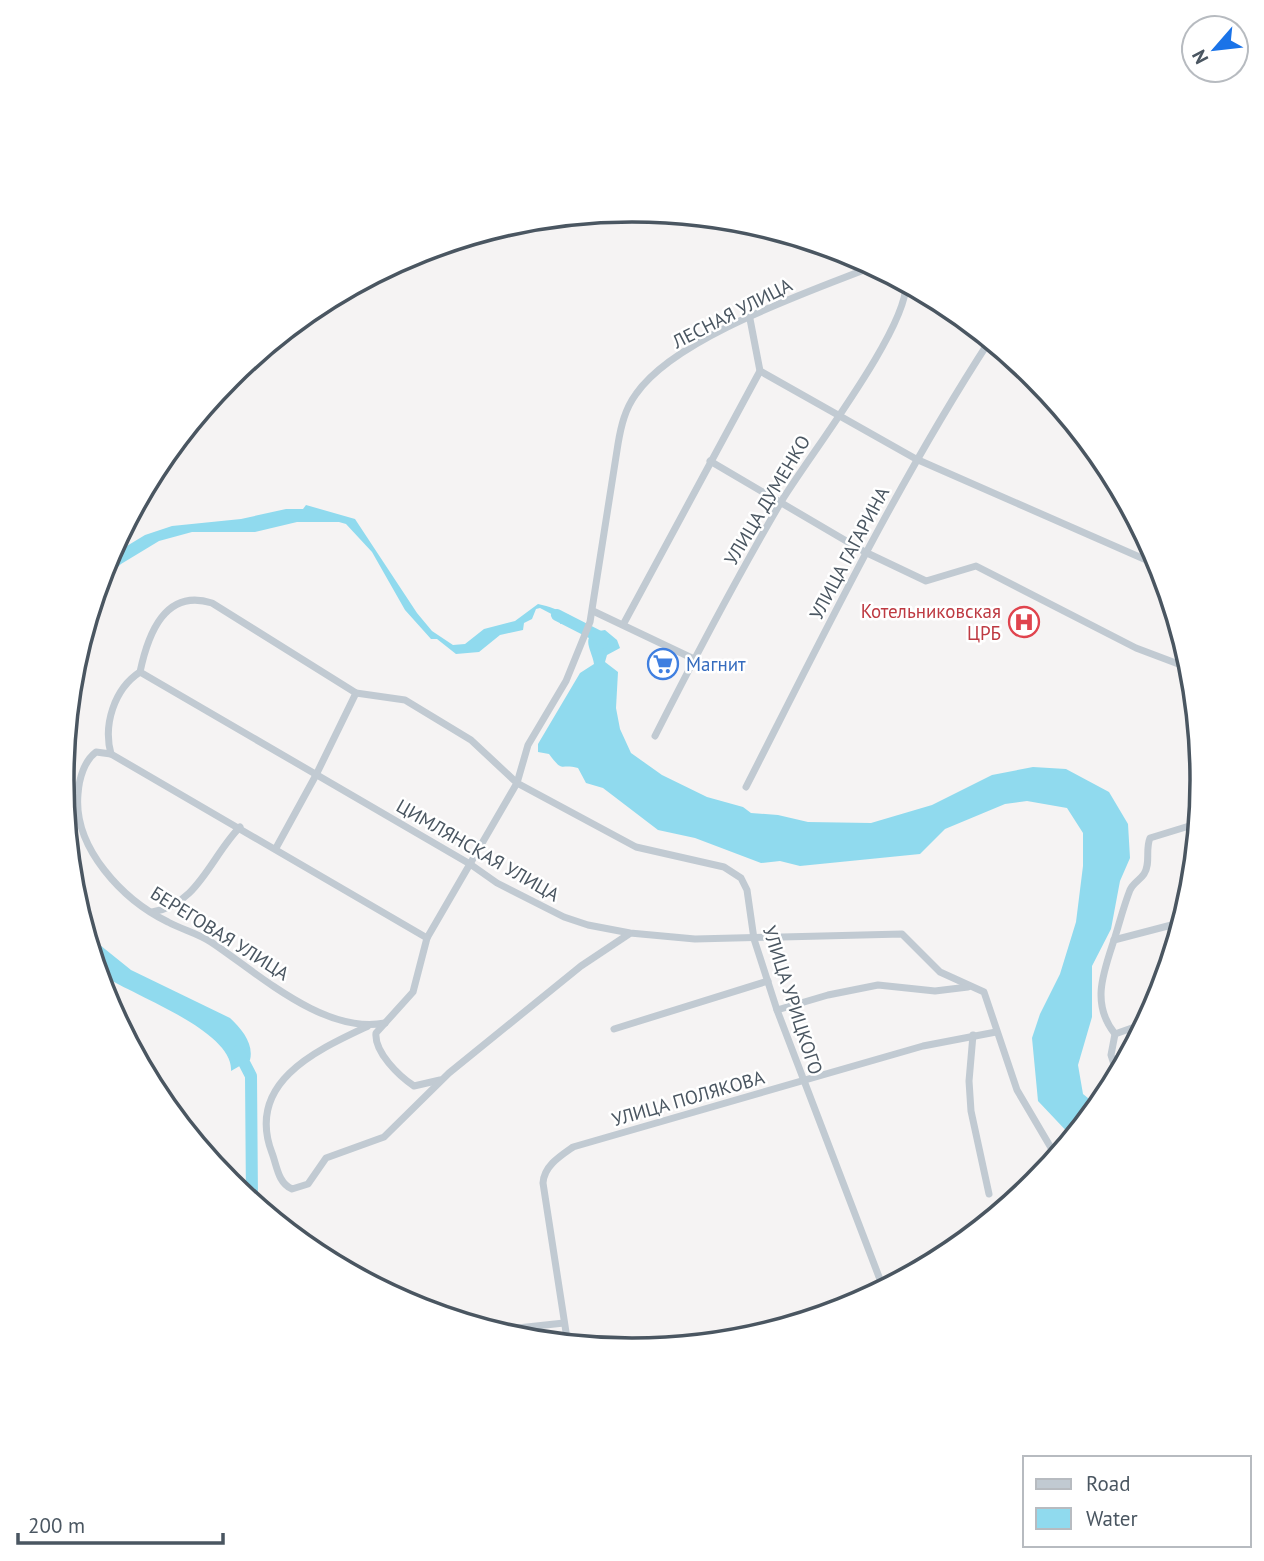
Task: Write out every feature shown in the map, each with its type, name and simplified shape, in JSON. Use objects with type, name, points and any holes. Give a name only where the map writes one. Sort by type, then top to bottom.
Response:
[{"type":"street","name":"ЛЕСНАЯ УЛИЦА","points":[[517,783],[528,745],[566,681],[590,622],[618,444],[630,404],[646,382],[672,361],[750,319],[861,272]]},
{"type":"street","name":"УЛИЦА ДУМЕНКО","points":[[655,736],[694,659],[782,502],[897,321],[904,293]]},
{"type":"street","points":[[624,623],[760,371],[750,319]]},
{"type":"street","name":"УЛИЦА ГАГАРИНА","points":[[746,788],[865,552],[916,459],[985,348]]},
{"type":"street","points":[[760,371],[916,459],[1144,558]]},
{"type":"street","points":[[710,461],[865,552],[926,581],[976,566],[1136,648],[1178,663]]},
{"type":"street","points":[[276,848],[316,775],[356,692],[212,603],[196,598],[178,603],[163,615],[153,628],[140,672],[128,679],[109,719],[107,739],[111,754],[427,938]]},
{"type":"street","points":[[593,611],[624,623],[694,659]]},
{"type":"street","name":"ЦИМЛЯНСКАЯ УЛИЦА","points":[[140,672],[470,864],[497,883],[564,917],[588,925],[630,933],[695,939],[902,934],[940,972],[984,992],[1017,1090],[1052,1149]]},
{"type":"street","name":"УЛИЦА УРИЦКОГО","points":[[356,692],[405,700],[471,740],[517,783],[636,847],[733,870],[745,884],[754,939],[777,1010],[880,1280]]},
{"type":"street","name":"БЕРЕГОВАЯ УЛИЦА","points":[[111,754],[96,752],[86,763],[78,790],[79,821],[90,852],[99,865],[151,912],[202,936],[302,1003],[344,1023],[369,1026],[386,1023]]},
{"type":"street","points":[[440,1080],[414,1086],[407,1082],[376,1041],[376,1033],[413,992],[427,938],[517,783]]},
{"type":"street","points":[[1114,1064],[1111,1055],[1115,1034],[1102,1010],[1100,985],[1129,892],[1148,865],[1147,847],[1150,838],[1188,826]]},
{"type":"street","points":[[151,912],[168,909],[185,897],[211,868],[240,827]]},
{"type":"street","points":[[1114,940],[1171,925]]},
{"type":"street","points":[[369,1026],[310,1055],[297,1065],[276,1090],[265,1128],[280,1176],[287,1187],[292,1189],[308,1184],[320,1164],[335,1153],[384,1137],[440,1080],[581,966],[630,933]]},
{"type":"street","points":[[614,1029],[768,981]]},
{"type":"street","points":[[777,1010],[828,995],[878,985],[935,991],[968,987]]},
{"type":"street","points":[[1115,1034],[1133,1028]]},
{"type":"street","name":"УЛИЦА ПОЛЯКОВА","points":[[566,1335],[542,1183],[543,1175],[554,1162],[573,1147],[803,1081],[973,1035],[996,1032]]},
{"type":"street","points":[[973,1035],[969,1082],[971,1111],[989,1194]]},
{"type":"street","points":[[521,1328],[564,1323]]},
{"type":"water","points":[[306,505],[355,519],[417,613],[432,631],[453,645],[465,644],[484,629],[515,621],[538,604],[569,615],[569,622],[560,624],[561,619],[540,608],[536,609],[532,619],[524,623],[523,630],[500,635],[479,652],[456,654],[437,639],[431,639],[405,610],[372,552],[346,524],[339,522],[297,522],[255,532],[192,532],[159,541],[115,570],[125,547],[145,535],[172,526],[241,519],[286,509],[303,509]]},
{"type":"water","points":[[605,630],[617,640],[620,648],[607,655],[605,662],[618,672],[616,708],[620,729],[631,753],[662,775],[707,797],[743,807],[751,813],[778,815],[808,822],[871,823],[932,805],[992,775],[1033,767],[1066,769],[1109,792],[1128,824],[1130,858],[1120,881],[1111,929],[1092,966],[1092,1017],[1078,1065],[1083,1094],[1090,1100],[1066,1131],[1038,1101],[1032,1038],[1040,1014],[1060,974],[1076,922],[1083,866],[1083,833],[1067,808],[1027,801],[1005,804],[945,829],[920,854],[800,866],[780,861],[761,863],[695,838],[658,830],[603,788],[586,783],[578,768],[560,766],[549,754],[538,752],[538,744],[580,673],[594,664],[588,643],[591,635]]},
{"type":"water","points":[[98,944],[131,970],[230,1018],[246,1037],[250,1060],[231,1071],[228,1056],[217,1042],[180,1016],[111,980]]},
{"type":"waterway","points":[[557,615],[602,638],[602,643]]},
{"type":"waterway","points":[[238,1051],[251,1076],[252,1189]]},
{"type":"place","name":"Котельниковская ЦРБ","points":[[1024,622]]},
{"type":"place","name":"Магнит","points":[[663,664]]}]
